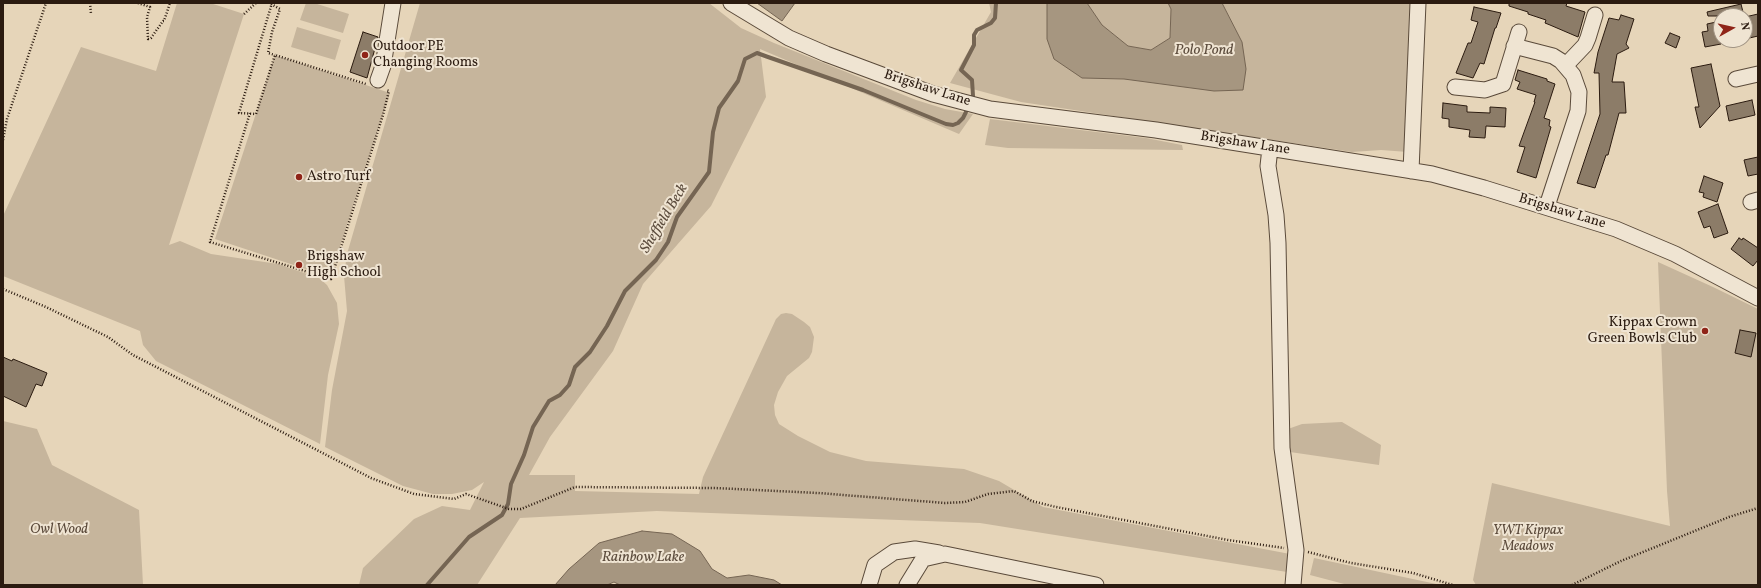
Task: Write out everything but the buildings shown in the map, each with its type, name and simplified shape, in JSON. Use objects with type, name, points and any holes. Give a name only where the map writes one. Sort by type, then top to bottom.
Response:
[{"type":"street","points":[[376,85],[383,66],[393,3]]},
{"type":"street","name":"Brigshaw Lane","points":[[731,3],[789,38],[826,54],[933,94],[990,109],[1156,130],[1270,148],[1411,171],[1484,188],[1547,206],[1645,240],[1758,298]]},
{"type":"street","points":[[1411,171],[1418,3]]},
{"type":"street","points":[[1566,65],[1585,45],[1595,14]]},
{"type":"street","points":[[1455,87],[1485,90],[1503,84],[1516,39],[1553,56],[1566,65],[1577,83],[1579,102],[1547,206]]},
{"type":"street","points":[[1736,79],[1758,74]]},
{"type":"street","points":[[1270,148],[1268,166],[1276,215],[1278,243],[1282,448],[1296,550],[1293,585]]},
{"type":"street","points":[[869,585],[875,565],[894,552],[915,549],[1096,585]]},
{"type":"street","points":[[907,585],[923,559],[946,554]]},
{"type":"path","points":[[3,140],[7,119],[46,3]]},
{"type":"path","points":[[90,3],[91,14]]},
{"type":"path","points":[[138,3],[150,7],[147,17],[148,39],[151,38],[164,21],[170,3]]},
{"type":"path","points":[[244,14],[256,3]]},
{"type":"path","points":[[250,113],[210,242],[331,279],[390,91],[376,85],[275,55],[268,53],[272,32],[280,9],[272,4],[239,113],[250,113],[256,114],[275,55]]},
{"type":"path","points":[[3,290],[46,307],[108,337],[133,355],[371,478],[414,494],[454,499],[466,494],[509,509],[520,509],[575,487],[715,488],[818,493],[945,503],[965,502],[988,494],[1014,491],[1032,501],[1056,507],[1228,540],[1296,550],[1351,563],[1414,573],[1453,585]]},
{"type":"path","points":[[1572,585],[1621,561],[1729,517],[1758,508]]},
{"type":"green space","points":[[177,3],[210,3],[244,14],[169,245],[180,241],[211,254],[278,264],[319,278],[327,285],[337,303],[339,324],[328,375],[320,444],[156,361],[143,345],[140,331],[3,276],[3,216],[81,47],[156,71]]},
{"type":"green space","points":[[306,3],[314,3],[349,14],[343,33],[300,20]]},
{"type":"green space","points":[[420,3],[709,3],[741,28],[774,43],[916,100],[945,109],[973,114],[959,134],[760,49],[766,97],[711,206],[643,284],[613,351],[550,437],[529,475],[575,475],[575,491],[699,494],[703,477],[776,319],[781,314],[786,313],[792,314],[810,327],[814,337],[812,352],[809,358],[787,376],[778,392],[774,405],[775,415],[779,424],[798,436],[830,452],[866,461],[964,469],[999,481],[1043,507],[1290,554],[1287,572],[980,523],[657,511],[520,518],[477,585],[359,585],[363,568],[414,519],[442,506],[470,510],[484,482],[472,490],[452,494],[433,494],[403,486],[325,447],[332,390],[347,311],[344,276],[347,254]]},
{"type":"green space","points":[[989,3],[1047,3],[1047,39],[1082,78],[1124,79],[1242,42],[1222,3],[1412,3],[1408,152],[1381,150],[1352,152],[1021,102],[950,83],[991,12]]},
{"type":"green space","points":[[1087,3],[1168,3],[1171,9],[1170,38],[1151,50],[1128,46],[1102,25]]},
{"type":"green space","points":[[297,27],[341,40],[335,60],[291,47]]},
{"type":"green space","name":"Astro Turf","points":[[275,55],[390,93],[330,277],[215,239]]},
{"type":"green space","points":[[990,119],[1146,138],[1182,145],[1183,150],[1008,148],[985,145]]},
{"type":"green space","name":"YWT Kippax Meadows","points":[[1658,262],[1758,309],[1758,585],[1476,585],[1473,580],[1492,483],[1670,526],[1667,491]]},
{"type":"green space","name":"Owl Wood","points":[[3,421],[37,429],[52,465],[139,510],[143,585],[3,585]]},
{"type":"green space","points":[[1342,422],[1381,445],[1379,465],[1290,452],[1288,429],[1302,424]]},
{"type":"green space","points":[[1314,558],[1441,585],[1348,585],[1310,575]]},
{"type":"water","points":[[757,3],[795,3],[782,21]]},
{"type":"water","name":"Polo Pond","points":[[1047,3],[1087,3],[1102,25],[1128,46],[1151,50],[1170,38],[1171,9],[1168,3],[1222,3],[1242,42],[1246,69],[1243,90],[1214,91],[1124,79],[1082,78],[1054,59],[1047,39]]},
{"type":"water","name":"Rainbow Lake","points":[[642,531],[672,534],[700,551],[712,569],[727,578],[749,575],[774,580],[782,585],[620,585],[614,582],[607,585],[555,585],[569,569],[599,543]]},
{"type":"waterway","name":"Sheffield Beck","points":[[973,96],[972,80],[961,70],[974,45],[974,35],[977,30],[991,23],[995,18],[996,3]]},
{"type":"waterway","name":"Sheffield Beck","points":[[427,585],[469,537],[502,515],[508,504],[511,484],[524,455],[533,427],[549,401],[560,395],[569,385],[575,367],[590,352],[607,326],[625,291],[656,260],[668,242],[677,217],[709,172],[713,132],[719,108],[738,81],[745,59],[757,53],[863,90],[946,124],[953,125],[958,123],[966,112]]},
{"type":"place","name":"Outdoor PE Changing Rooms","points":[[365,55]]},
{"type":"place","name":"Astro Turf","points":[[299,177]]},
{"type":"place","name":"Brigshaw High School","points":[[299,265]]},
{"type":"place","name":"Kippax Crown Green Bowls Club","points":[[1705,331]]}]
